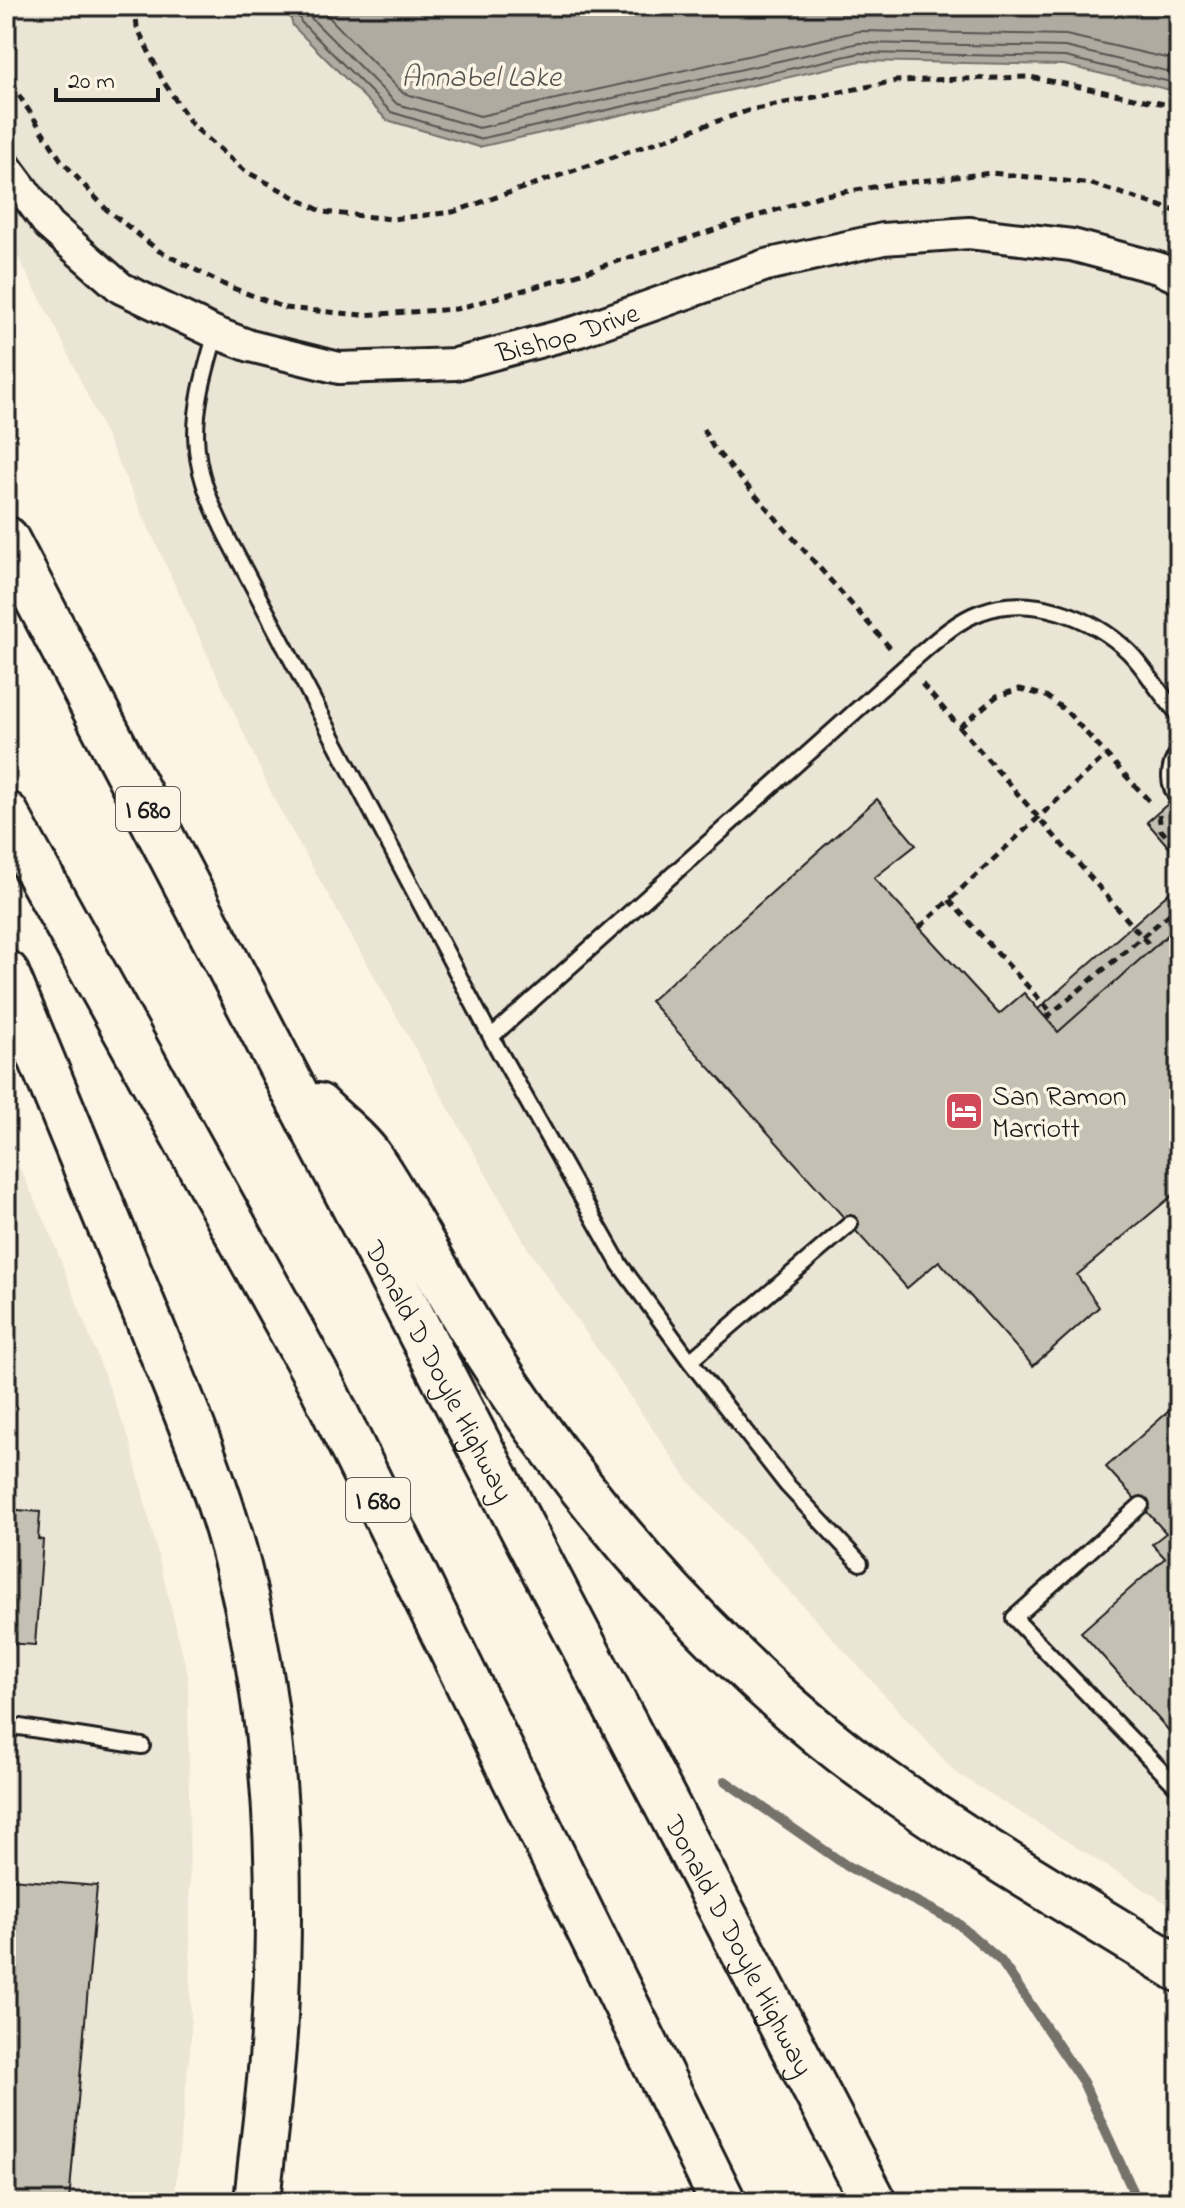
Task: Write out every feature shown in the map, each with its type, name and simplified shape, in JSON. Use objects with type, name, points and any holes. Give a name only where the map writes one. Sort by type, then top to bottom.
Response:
[{"type":"highway","name":"Donald D Doyle Highway","points":[[6,539],[874,2202]]},
{"type":"highway","name":"I 680","points":[[6,814],[322,1386],[723,2202]]},
{"type":"highway","points":[[6,973],[185,1409],[218,1496],[243,1584],[270,1749],[279,1925],[275,2020],[257,2202]]},
{"type":"highway","points":[[290,1080],[369,1156],[470,1326],[531,1419],[597,1507],[659,1581],[728,1651],[878,1778],[971,1840],[1179,1969]]},
{"type":"street","name":"Bishop Drive","points":[[6,167],[49,225],[121,288],[250,346],[339,368],[456,364],[579,331],[766,265],[883,239],[969,233],[1072,245],[1158,268],[1179,278]]},
{"type":"lane","points":[[216,333],[199,389],[194,437],[198,467],[213,509],[491,1037],[620,1265],[787,1485],[860,1563]]},
{"type":"lane","points":[[491,1037],[906,666],[953,628],[979,612],[997,607],[1040,607],[1107,632],[1149,674],[1179,714]]},
{"type":"lane","points":[[1179,751],[1170,776],[1171,791],[1179,800]]},
{"type":"lane","points":[[690,1361],[850,1224]]},
{"type":"lane","points":[[1141,1505],[1014,1618],[1179,1789]]},
{"type":"lane","points":[[6,1717],[13,1729],[142,1746]]},
{"type":"path","points":[[135,6],[137,27],[163,81],[193,126],[245,171],[323,212],[392,219],[453,212],[750,110],[896,81],[1030,77],[1179,107]]},
{"type":"path","points":[[6,70],[61,160],[106,209],[159,251],[225,285],[285,308],[362,315],[456,309],[563,279],[819,196],[992,173],[1092,184],[1179,212]]},
{"type":"path","points":[[703,429],[713,447],[1152,948]]},
{"type":"path","points":[[960,727],[997,696],[1020,689],[1046,696],[1066,711],[1158,811],[1161,830],[1179,851]]},
{"type":"path","points":[[920,927],[1106,755]]},
{"type":"path","points":[[949,900],[1052,1013]]},
{"type":"path","points":[[1046,1018],[1179,906]]},
{"type":"shaded area","points":[[6,6],[1179,6],[1179,1911],[955,1772],[687,1479],[530,1252],[275,801],[58,332],[6,235]]},
{"type":"shaded area","points":[[6,1139],[50,1232],[130,1442],[188,1676],[191,2039],[174,2202],[6,2202]]},
{"type":"water","name":"Annabel Lake","points":[[287,6],[1179,6],[1179,92],[1064,65],[860,61],[479,147],[387,120],[293,26]]},
{"type":"building","points":[[1179,794],[1179,859],[1147,822]]},
{"type":"building","name":"San Ramon Marriott","points":[[877,799],[916,845],[874,878],[999,1014],[1024,993],[1058,1032],[1179,925],[1179,1190],[1077,1275],[1099,1307],[1033,1366],[939,1261],[907,1288],[650,1001]]},
{"type":"building","points":[[1179,884],[1179,925],[1058,1032],[1038,1009]]},
{"type":"building","points":[[1179,1402],[1179,1742],[1081,1632],[1165,1558],[1152,1544],[1166,1533],[1106,1467]]},
{"type":"building","points":[[6,1495],[9,1495],[7,1509],[40,1512],[38,1539],[43,1540],[35,1645],[6,1643]]},
{"type":"building","points":[[10,1879],[97,1886],[69,2202],[6,2202],[6,1921]]},
{"type":"waterway","points":[[725,1781],[847,1866],[956,1922],[1001,1961],[1083,2082],[1138,2202]]},
{"type":"place","name":"San Ramon Marriott","points":[[964,1111]]}]
